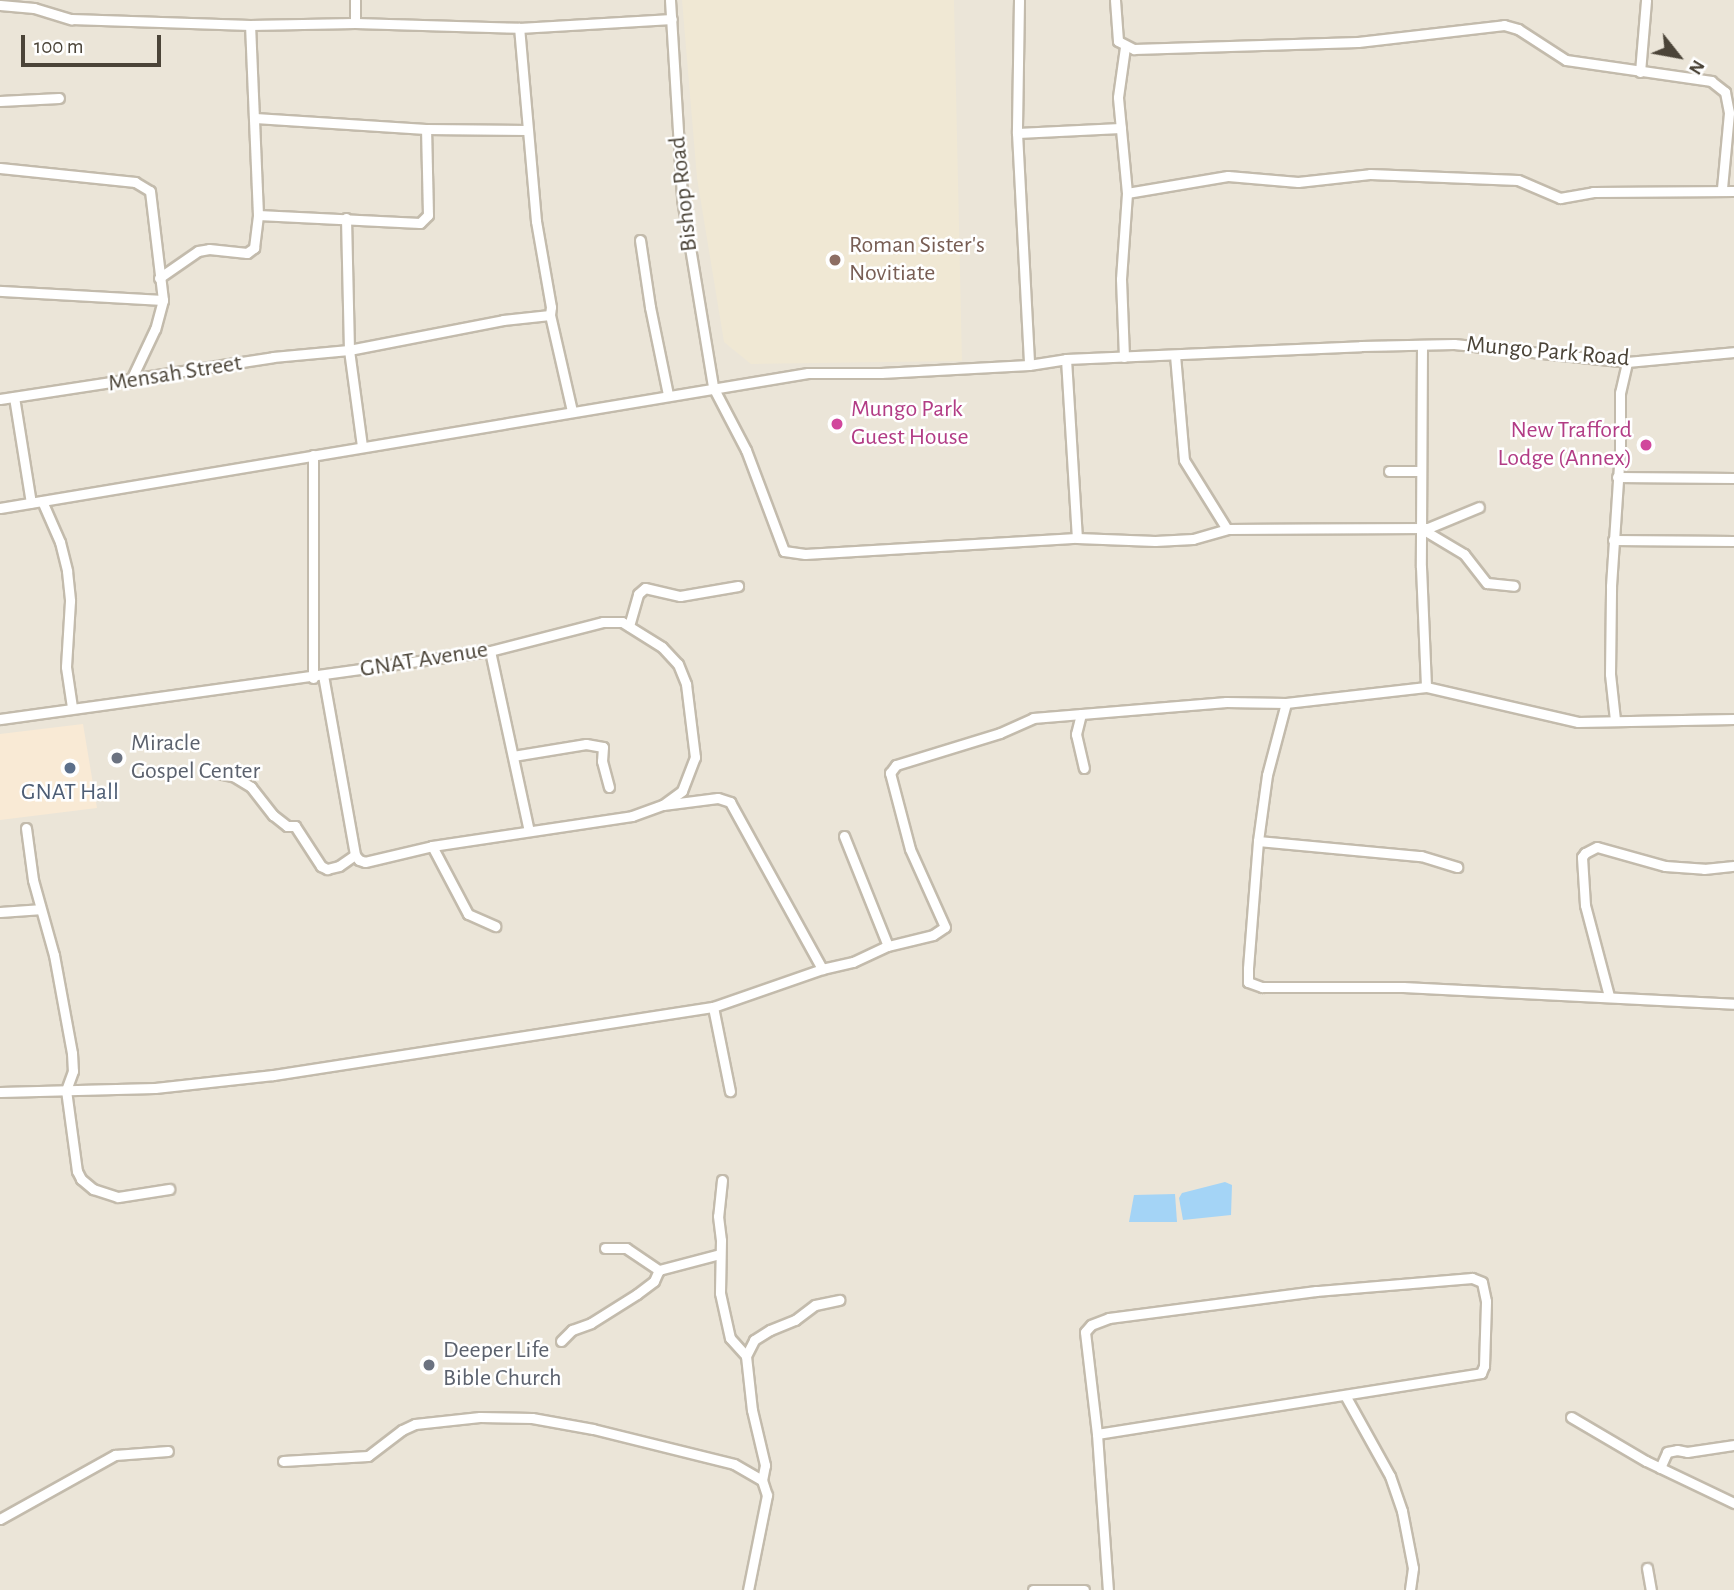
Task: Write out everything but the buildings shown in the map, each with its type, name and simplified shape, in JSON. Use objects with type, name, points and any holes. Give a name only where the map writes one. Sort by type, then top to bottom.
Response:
[{"type":"street","points":[[355,0],[355,23]]},
{"type":"street","name":"Bishop Road","points":[[670,0],[682,199],[713,387],[746,450],[784,551],[805,554],[1077,538]]},
{"type":"street","points":[[1018,0],[1017,133],[1029,365]]},
{"type":"street","points":[[1115,0],[1118,41],[1125,47],[1358,42],[1504,25],[1518,29],[1566,60],[1711,81],[1725,92],[1729,113],[1722,189]]},
{"type":"street","points":[[1640,72],[1646,0]]},
{"type":"street","points":[[0,5],[34,8],[71,19],[250,25],[355,23],[519,28],[672,19]]},
{"type":"street","points":[[159,278],[198,251],[209,248],[237,253],[252,251],[258,215],[250,25]]},
{"type":"street","points":[[519,28],[536,221],[551,307],[550,315],[572,411]]},
{"type":"street","points":[[1124,357],[1121,279],[1127,193],[1118,97],[1125,47]]},
{"type":"street","points":[[0,101],[58,98]]},
{"type":"street","points":[[256,118],[426,129],[527,130]]},
{"type":"street","points":[[1017,133],[1121,128]]},
{"type":"street","points":[[258,215],[425,220],[428,215],[426,129]]},
{"type":"street","points":[[0,168],[135,182],[149,191],[163,300],[155,329],[130,382]]},
{"type":"street","points":[[1127,193],[1228,176],[1298,182],[1370,174],[1518,180],[1560,198],[1593,192],[1734,191]]},
{"type":"street","points":[[346,218],[349,350],[362,446]]},
{"type":"street","points":[[640,240],[668,395]]},
{"type":"street","points":[[0,291],[163,300]]},
{"type":"street","name":"Mensah Street","points":[[0,399],[130,382],[273,358],[349,350],[503,320],[550,315]]},
{"type":"street","name":"Mungo Park Road","points":[[0,508],[808,373],[1029,365],[1066,359],[1361,346],[1454,344],[1627,362],[1734,352]]},
{"type":"street","points":[[1422,345],[1421,528],[1426,687]]},
{"type":"street","points":[[1175,355],[1184,460],[1227,529]]},
{"type":"street","points":[[1066,359],[1077,538],[1193,539],[1227,529],[1428,528],[1479,507]]},
{"type":"street","points":[[1615,720],[1610,674],[1613,540],[1620,393],[1627,362]]},
{"type":"street","points":[[14,397],[31,503]]},
{"type":"street","points":[[313,455],[318,676],[355,855],[365,862],[432,846],[632,816],[663,805],[718,798],[730,802],[822,969]]},
{"type":"street","points":[[1389,471],[1421,471]]},
{"type":"street","points":[[1617,477],[1734,478]]},
{"type":"street","points":[[42,501],[60,542],[67,571],[70,601],[66,667],[72,707]]},
{"type":"street","points":[[1421,528],[1464,554],[1487,583],[1514,586]]},
{"type":"street","points":[[1613,540],[1734,541]]},
{"type":"street","points":[[629,626],[638,594],[645,588],[680,596],[738,586]]},
{"type":"street","name":"GNAT Avenue","points":[[0,719],[490,651],[603,622],[622,622],[662,647],[678,664],[686,684],[695,757],[682,791],[663,805]]},
{"type":"street","points":[[490,651],[529,831]]},
{"type":"street","points":[[0,1093],[155,1088],[273,1075],[713,1007],[822,969],[853,962],[888,946],[933,935],[945,926],[910,849],[890,773],[893,768],[1000,733],[1033,718],[1226,702],[1286,703],[1426,687],[1496,701],[1561,719],[1734,719]]},
{"type":"street","points":[[1286,703],[1267,775],[1258,841],[1248,982],[1262,987],[1403,987],[1734,1004]]},
{"type":"street","points":[[1081,714],[1076,734],[1084,768]]},
{"type":"street","points":[[513,756],[586,744],[603,747],[602,761],[609,787]]},
{"type":"street","points":[[204,770],[233,776],[251,787],[273,815],[287,826],[295,826],[321,866],[327,869],[339,866],[355,855]]},
{"type":"street","points":[[26,828],[39,909],[54,955],[72,1053],[73,1071],[66,1090],[77,1171],[81,1179],[93,1189],[118,1197],[169,1189]]},
{"type":"street","points":[[844,836],[888,946]]},
{"type":"street","points":[[1258,841],[1421,856],[1457,867]]},
{"type":"street","points":[[432,846],[468,914],[495,926]]},
{"type":"street","points":[[1609,996],[1585,905],[1582,857],[1598,847],[1665,866],[1704,869],[1734,866]]},
{"type":"street","points":[[0,912],[39,909]]},
{"type":"street","points":[[713,1007],[730,1091]]},
{"type":"street","points":[[722,1180],[718,1216],[720,1293],[730,1338],[746,1356]]},
{"type":"street","points":[[605,1248],[626,1248],[659,1270]]},
{"type":"street","points":[[561,1341],[572,1330],[591,1323],[637,1294],[653,1281],[659,1270],[720,1254]]},
{"type":"street","points":[[1097,1434],[1481,1373],[1485,1366],[1486,1301],[1482,1282],[1472,1278],[1316,1291],[1109,1318],[1091,1325],[1085,1332],[1097,1434],[1108,1590]]},
{"type":"street","points":[[748,1590],[768,1495],[762,1480],[765,1465],[752,1410],[746,1356],[754,1340],[769,1330],[795,1320],[815,1305],[839,1300]]},
{"type":"street","points":[[1346,1396],[1391,1476],[1402,1511],[1413,1568],[1410,1590]]},
{"type":"street","points":[[283,1461],[368,1456],[415,1424],[480,1417],[532,1418],[593,1429],[734,1464],[762,1480]]},
{"type":"street","points":[[1571,1417],[1660,1468],[1734,1503]]},
{"type":"street","points":[[1660,1468],[1667,1452],[1734,1445]]},
{"type":"street","points":[[0,1519],[115,1455],[168,1451]]},
{"type":"street","points":[[1647,1568],[1651,1590]]},
{"type":"street","points":[[1033,1590],[1084,1590]]},
{"type":"shaded area","points":[[0,0],[1734,0],[1734,1590],[0,1590]]},
{"type":"shaded area","name":"Roman Sister's Novitiate","points":[[682,0],[954,0],[962,361],[751,364],[724,342],[697,178]]},
{"type":"shaded area","points":[[83,724],[97,808],[0,820],[0,734]]},
{"type":"water","points":[[1225,1182],[1232,1185],[1231,1215],[1183,1220],[1179,1198],[1182,1193]]},
{"type":"water","points":[[1175,1194],[1177,1222],[1129,1222],[1134,1195]]},
{"type":"place","name":"Roman Sister's Novitiate","points":[[835,260]]},
{"type":"place","name":"Mungo Park Guest House","points":[[837,424]]},
{"type":"place","name":"New Trafford Lodge (Annex)","points":[[1646,445]]},
{"type":"place","name":"Miracle Gospel Center","points":[[117,758]]},
{"type":"place","name":"GNAT Hall","points":[[70,768]]},
{"type":"place","name":"Deeper Life Bible Church","points":[[429,1365]]}]
